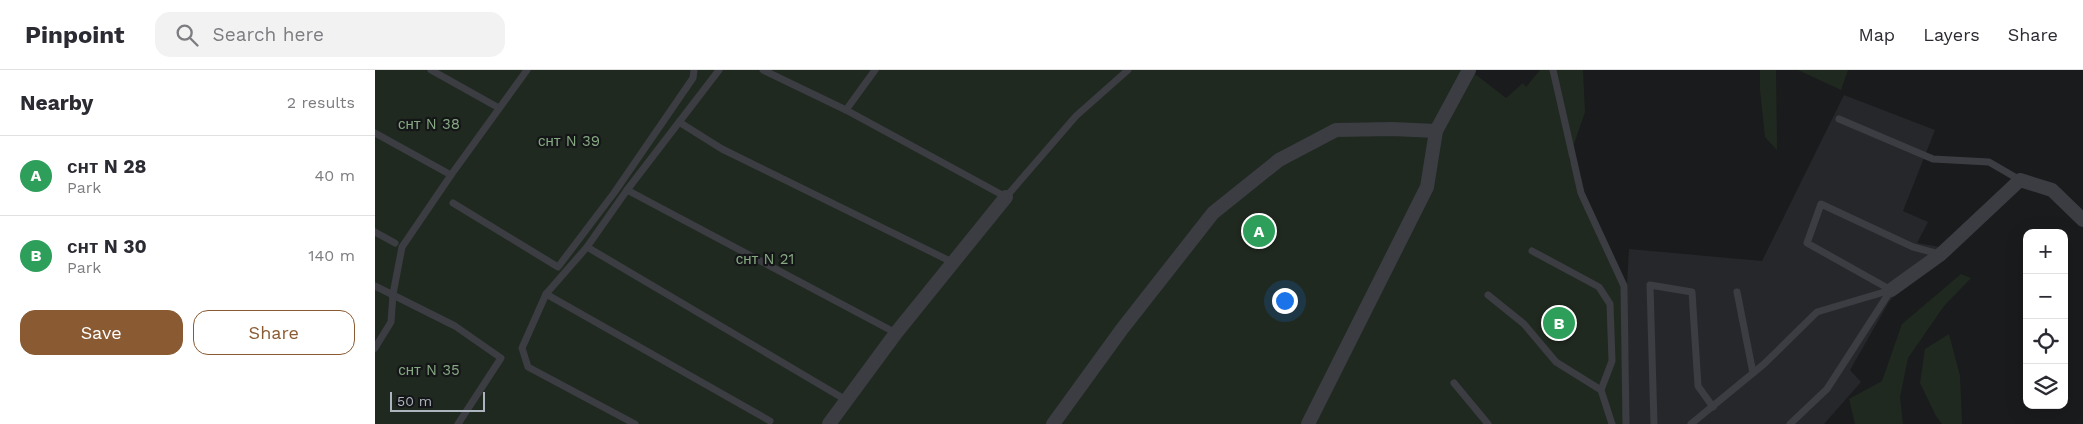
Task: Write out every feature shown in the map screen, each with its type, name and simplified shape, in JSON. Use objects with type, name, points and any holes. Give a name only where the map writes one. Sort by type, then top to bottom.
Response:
[{"type":"street","points":[[1308,424],[1427,187],[1436,131],[1469,70]]},
{"type":"street","points":[[1053,424],[1121,330],[1213,213],[1279,160],[1336,130],[1392,129],[1436,131]]},
{"type":"street","points":[[1891,290],[1941,254],[2020,180],[2052,190],[2083,220]]},
{"type":"street","points":[[829,424],[896,333],[1006,197]]},
{"type":"lane","points":[[431,70],[499,108]]},
{"type":"lane","points":[[375,348],[391,322],[393,294],[402,247],[451,175],[527,70]]},
{"type":"lane","points":[[453,203],[558,267],[614,193],[693,78],[694,70]]},
{"type":"lane","points":[[635,424],[528,367],[522,348],[546,294],[587,247],[627,190],[719,70]]},
{"type":"lane","points":[[763,70],[846,110],[1006,197],[1076,116],[1128,70]]},
{"type":"lane","points":[[846,110],[875,70]]},
{"type":"lane","points":[[1553,70],[1581,193],[1624,286],[1626,424]]},
{"type":"lane","points":[[1839,119],[1933,159],[1989,162],[2020,180]]},
{"type":"lane","points":[[679,122],[722,149],[952,262]]},
{"type":"lane","points":[[375,133],[451,175]]},
{"type":"lane","points":[[627,190],[896,333]]},
{"type":"lane","points":[[1891,290],[1807,243],[1821,204],[1913,247],[1941,254]]},
{"type":"lane","points":[[375,232],[395,243]]},
{"type":"lane","points":[[587,247],[846,400]]},
{"type":"lane","points":[[1532,251],[1599,287],[1610,304],[1612,361],[1601,390],[1612,424]]},
{"type":"lane","points":[[1654,424],[1650,285],[1692,292],[1697,386],[1713,407]]},
{"type":"lane","points":[[375,286],[455,326],[501,358],[458,424]]},
{"type":"lane","points":[[1691,424],[1753,373],[1817,312],[1891,290]]},
{"type":"lane","points":[[1790,424],[1827,389],[1891,290]]},
{"type":"lane","points":[[1737,292],[1753,373]]},
{"type":"lane","points":[[546,294],[770,421]]},
{"type":"lane","points":[[1488,295],[1524,324],[1556,362],[1601,390]]},
{"type":"lane","points":[[1454,383],[1488,424]]},
{"type":"shaded area","points":[[1844,95],[1935,130],[1903,211],[1928,222],[1917,243],[1940,247],[1925,259],[1889,302],[1850,370],[1861,382],[1824,424],[1629,424],[1627,284],[1629,249],[1762,261]]},
{"type":"green space","points":[[375,70],[1470,70],[1506,98],[1523,83],[1526,87],[1540,70],[1583,70],[1585,112],[1569,159],[1627,284],[1629,424],[375,424]]},
{"type":"green space","points":[[1760,70],[1776,70],[1777,150],[1765,137]]},
{"type":"green space","points":[[1798,70],[1848,70],[1841,90]]},
{"type":"green space","points":[[1961,274],[1971,278],[1944,306],[1908,358],[1900,397],[1903,424],[1855,424],[1849,399],[1882,381],[1902,324]]},
{"type":"green space","points":[[1949,334],[1960,376],[1962,424],[1942,424],[1936,416],[1920,383],[1925,349]]},
{"type":"place","name":"снт N 28","points":[[1259,231]]},
{"type":"place","name":"снт N 30","points":[[1559,323]]},
{"type":"park label","name":"снт N 38","points":[[429,124]]},
{"type":"park label","name":"снт N 39","points":[[569,141]]},
{"type":"park label","name":"снт N 21","points":[[765,259]]},
{"type":"park label","name":"снт N 35","points":[[429,370]]}]
